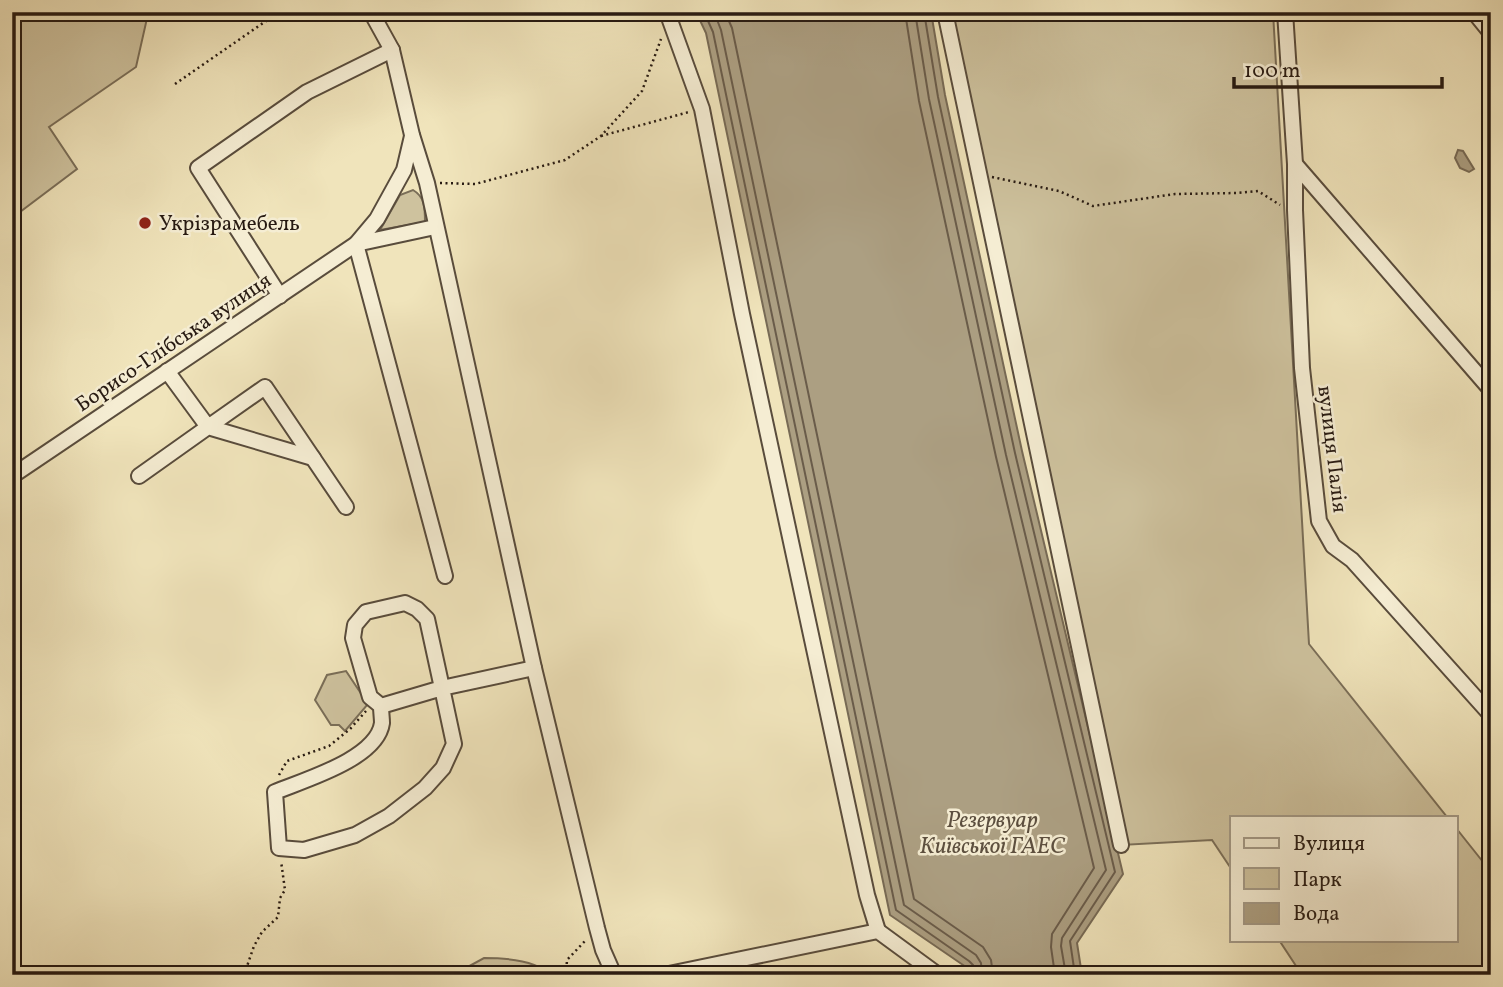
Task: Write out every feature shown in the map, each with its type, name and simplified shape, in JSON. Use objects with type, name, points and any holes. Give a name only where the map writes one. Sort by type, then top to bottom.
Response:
[{"type":"street","name":"Борисо-Глібська вулиця","points":[[12,476],[356,244],[377,219],[404,170],[412,135],[392,50],[371,12]]},
{"type":"street","points":[[945,12],[1121,845]]},
{"type":"street","name":"вулиця Палія","points":[[1285,12],[1295,164],[1302,368],[1319,521],[1333,546],[1352,560],[1491,715]]},
{"type":"street","points":[[1474,12],[1491,33]]},
{"type":"street","points":[[668,14],[702,109],[864,881],[878,931],[938,975]]},
{"type":"street","points":[[279,296],[198,168],[307,92],[392,50]]},
{"type":"street","points":[[412,135],[427,183],[534,668],[597,928],[614,975]]},
{"type":"street","points":[[1295,164],[1491,390]]},
{"type":"street","name":"Борисо-Глібська вулиця","points":[[356,244],[435,226]]},
{"type":"street","points":[[356,244],[445,576]]},
{"type":"street","points":[[167,371],[208,427],[313,458]]},
{"type":"street","points":[[138,476],[265,387],[346,506]]},
{"type":"street","points":[[405,603],[417,609],[427,619],[442,688],[454,744],[443,768],[425,788],[389,816],[355,835],[304,850],[279,848],[275,792],[352,759],[369,746],[382,725],[377,703],[370,697],[353,638],[355,625],[366,612],[405,603]]},
{"type":"street","points":[[377,703],[534,668]]},
{"type":"street","points":[[664,975],[878,931]]},
{"type":"path","points":[[175,84],[279,12]]},
{"type":"path","points":[[427,183],[475,184],[565,160],[601,136],[642,92],[668,14]]},
{"type":"path","points":[[601,136],[702,109]]},
{"type":"path","points":[[979,175],[1059,191],[1093,206],[1175,194],[1258,191],[1277,204],[1295,210]]},
{"type":"path","points":[[275,792],[279,773],[287,761],[329,746],[377,703]]},
{"type":"path","points":[[244,975],[262,932],[278,917],[280,898],[285,890],[279,848]]},
{"type":"path","points":[[566,975],[566,960],[597,928]]},
{"type":"green space","points":[[12,12],[148,14],[136,67],[49,127],[77,169],[12,218]]},
{"type":"green space","points":[[945,12],[1273,12],[1309,644],[1446,816],[1230,816],[1230,867],[1212,840],[1121,845]]},
{"type":"green space","points":[[413,190],[422,200],[425,222],[380,230],[400,195]]},
{"type":"green space","points":[[346,671],[368,704],[345,731],[339,725],[331,725],[315,700],[327,675]]},
{"type":"green space","points":[[1458,831],[1491,872],[1491,975],[1302,975],[1280,942],[1458,942]]},
{"type":"green space","points":[[484,958],[528,963],[550,975],[453,975]]},
{"type":"water","name":"Резервуар Київської ГАЕС","points":[[696,12],[931,12],[945,95],[1022,451],[1123,874],[1077,943],[1082,975],[967,975],[966,967],[890,915],[706,33]]},
{"type":"water","points":[[1458,150],[1463,151],[1474,169],[1469,172],[1460,168],[1455,158]]},
{"type":"place","name":"Укрізрамебель","points":[[145,223]]}]
